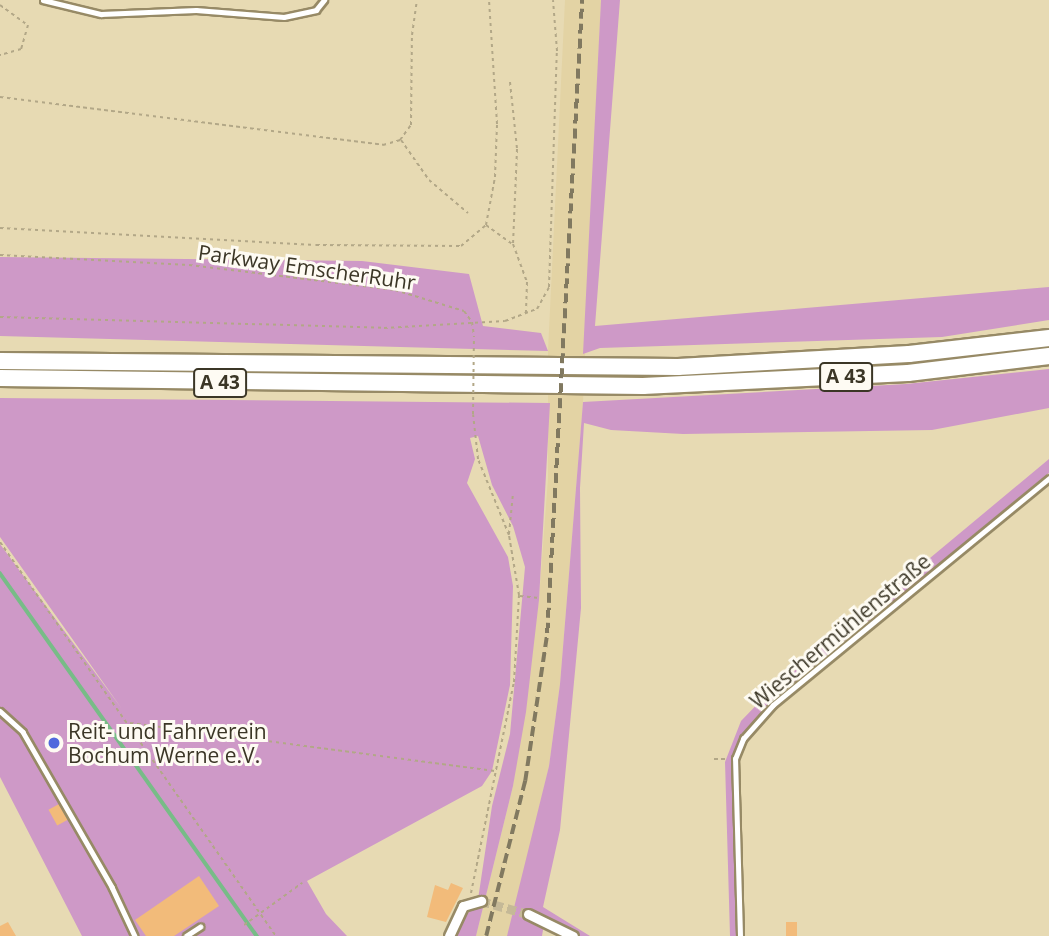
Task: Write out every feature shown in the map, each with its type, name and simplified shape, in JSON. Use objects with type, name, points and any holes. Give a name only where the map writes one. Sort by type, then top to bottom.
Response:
[{"type":"highway","name":"A 43","points":[[0,361],[678,367],[909,354],[1049,338]]},
{"type":"highway","name":"A 43","points":[[0,379],[603,387],[812,380],[1049,356]]},
{"type":"street","points":[[449,936],[469,901],[481,901]]},
{"type":"street","points":[[528,914],[573,936]]},
{"type":"lane","points":[[43,0],[101,14],[196,10],[284,17],[316,10],[324,0]]},
{"type":"lane","name":"Wieschermühlenstraße","points":[[735,759],[743,739],[773,705],[1049,478]]},
{"type":"lane","points":[[0,711],[23,732],[112,887],[135,936]]},
{"type":"lane","points":[[735,759],[740,936]]},
{"type":"lane","points":[[186,936],[200,926]]},
{"type":"path","points":[[0,97],[133,110],[370,145],[400,140],[411,125],[412,35],[417,0]]},
{"type":"path","points":[[0,228],[431,248],[461,246],[474,239],[486,225],[497,152],[489,0]]},
{"type":"path","points":[[0,317],[384,328],[505,321],[537,309],[549,287],[557,51],[553,0]]},
{"type":"path","points":[[0,5],[29,25],[20,48],[0,55]]},
{"type":"path","points":[[510,82],[517,149],[513,244],[527,282],[526,314]]},
{"type":"path","points":[[400,140],[429,180],[468,213]]},
{"type":"path","points":[[486,225],[513,244]]},
{"type":"path","name":"Parkway EmscherRuhr","points":[[0,255],[190,265],[324,279],[440,301],[464,312],[472,322]]},
{"type":"path","points":[[469,901],[514,682],[519,595],[509,535],[478,460],[473,414],[472,322]]},
{"type":"path","points":[[509,535],[513,493]]},
{"type":"path","points":[[0,542],[276,936]]},
{"type":"path","points":[[519,595],[539,598]]},
{"type":"path","points":[[128,722],[496,772]]},
{"type":"path","points":[[714,759],[735,759]]},
{"type":"path","points":[[244,925],[259,911],[302,883]]},
{"type":"shaded area","points":[[565,0],[601,0],[583,402],[560,684],[549,766],[507,936],[476,936],[513,786],[539,600],[548,478],[548,351]]},
{"type":"shaded area","points":[[601,0],[620,0],[595,326],[1049,287],[1049,320],[942,337],[600,348],[583,354]]},
{"type":"shaded area","points":[[0,257],[362,261],[469,274],[483,326],[541,333],[548,351],[0,336]]},
{"type":"shaded area","points":[[1049,369],[1049,408],[932,430],[683,434],[611,430],[584,423],[580,488],[581,608],[560,830],[543,907],[590,936],[580,936],[530,911],[544,924],[542,936],[507,936],[549,766],[560,684],[583,402],[906,384]]},
{"type":"shaded area","points":[[0,398],[550,403],[539,600],[526,712],[513,786],[476,936],[455,936],[464,916],[477,906],[492,806],[510,734],[525,567],[513,526],[492,485],[478,436],[470,438],[475,459],[467,483],[508,557],[513,586],[510,685],[492,771],[482,786],[307,881],[326,914],[347,936],[82,936],[0,777],[0,544],[122,709],[0,537]]},
{"type":"shaded area","points":[[1049,459],[1049,473],[767,706],[740,738],[732,763],[737,930],[736,936],[730,936],[725,762],[741,721],[769,692]]},
{"type":"building","points":[[59,804],[68,820],[57,826],[49,810]]},
{"type":"building","points":[[199,876],[219,906],[174,936],[146,936],[135,920]]},
{"type":"building","points":[[451,883],[463,888],[446,922],[427,917],[435,885],[448,890]]},
{"type":"building","points":[[8,922],[16,936],[0,936],[0,926]]},
{"type":"building","points":[[786,922],[797,922],[797,936],[786,936]]},
{"type":"waterway","points":[[0,573],[257,936]]},
{"type":"tunnel","points":[[481,901],[528,914]]},
{"type":"railway","points":[[486,936],[525,781],[547,633],[582,0]]},
{"type":"place","name":"Reit- und Fahrverein Bochum Werne e.V.","points":[[54,743]]}]
